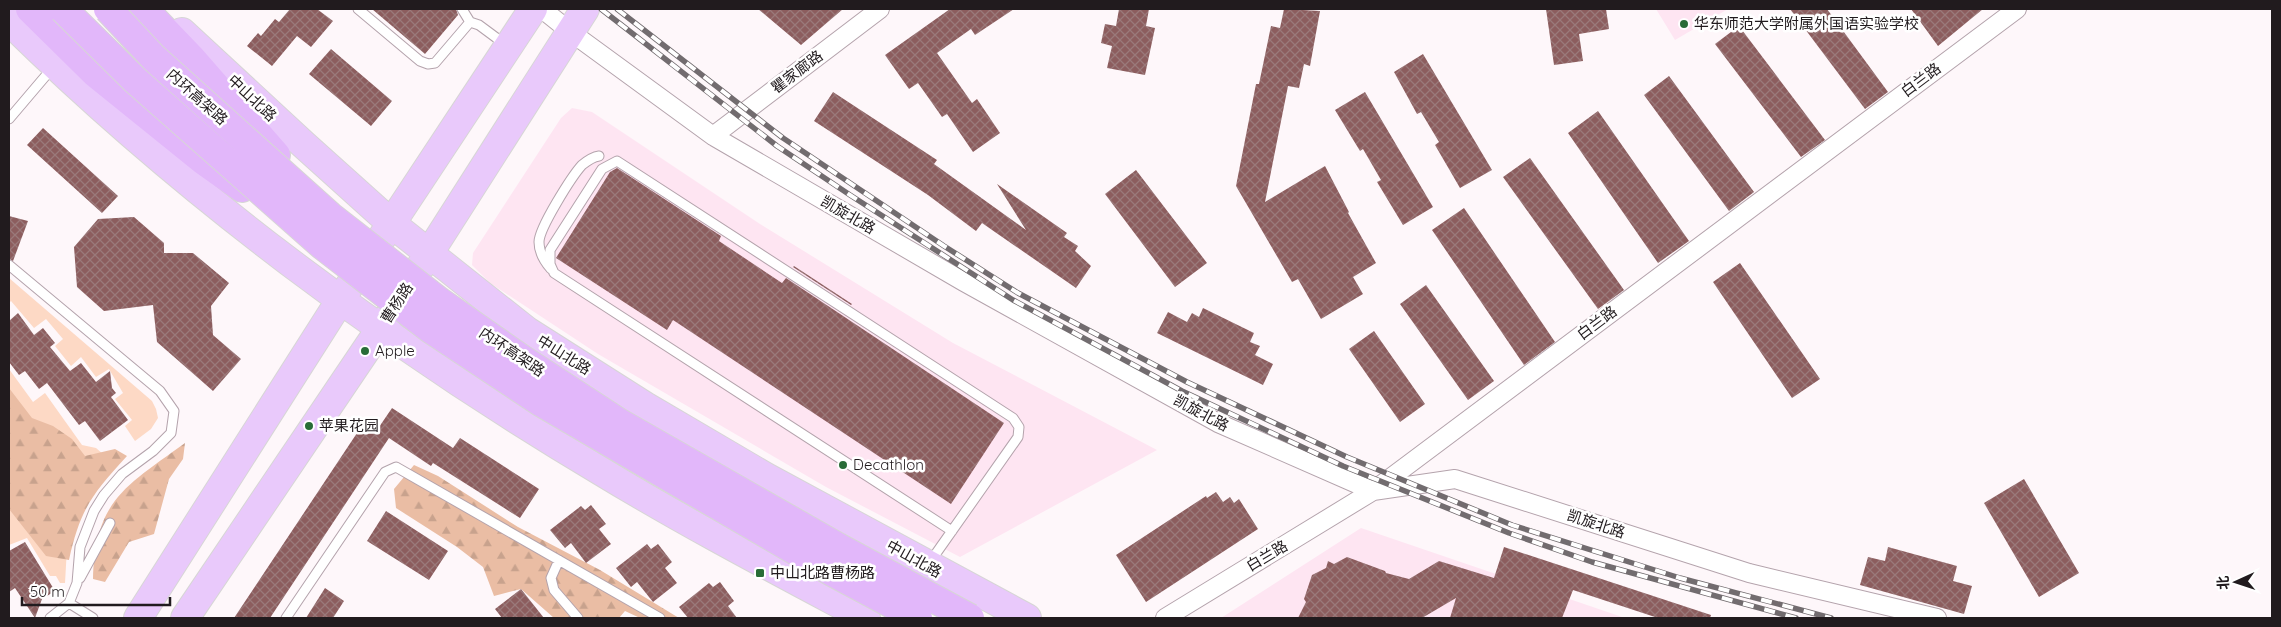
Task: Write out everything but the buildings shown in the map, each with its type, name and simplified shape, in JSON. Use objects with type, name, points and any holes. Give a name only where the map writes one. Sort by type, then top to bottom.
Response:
[{"type":"highway","points":[[30,9],[95,73],[204,161],[323,246]]},
{"type":"highway","name":"内环高架路","points":[[63,9],[135,80],[323,246],[429,328],[542,403],[832,572],[918,618]]},
{"type":"highway","name":"内环高架路","points":[[108,9],[154,58],[330,216],[439,301],[522,359],[620,423],[838,547],[970,618]]},
{"type":"highway","points":[[144,9],[192,59],[330,216]]},
{"type":"main road","name":"中山北路","points":[[161,9],[191,41],[392,224],[527,331],[645,406],[766,477],[927,566],[1027,618]]},
{"type":"main road","points":[[138,618],[340,300],[533,9]]},
{"type":"main road","name":"曹杨路","points":[[185,618],[381,328],[572,33],[585,9]]},
{"type":"main road","points":[[9,21],[162,161],[340,300],[490,402],[598,470],[723,542],[866,618]]},
{"type":"street","name":"凯旋北路","points":[[542,9],[713,136],[964,282],[1218,423],[1373,492],[1455,479],[1749,573],[1937,618]]},
{"type":"street","name":"瞿家廊路","points":[[713,136],[880,9]]},
{"type":"street","name":"白兰路","points":[[1165,618],[1373,492],[2016,9]]},
{"type":"lane","points":[[358,9],[420,61],[428,64],[435,63],[470,22]]},
{"type":"lane","points":[[462,9],[470,22],[478,25],[508,47]]},
{"type":"lane","points":[[9,119],[55,65]]},
{"type":"lane","points":[[599,156],[592,157],[582,166],[542,228],[539,242],[542,257],[554,274],[952,531]]},
{"type":"lane","points":[[554,274],[550,264],[550,250],[602,169],[617,161],[1013,418],[1019,427],[1018,436],[927,566]]},
{"type":"lane","points":[[9,265],[160,391],[174,411],[170,433],[153,451],[122,474],[104,495],[94,511],[80,547],[78,583]]},
{"type":"lane","points":[[286,618],[385,472],[396,467],[660,618]]},
{"type":"lane","points":[[50,618],[69,603],[110,523]]},
{"type":"lane","points":[[559,560],[551,578],[554,590],[578,618]]},
{"type":"lane","points":[[69,603],[93,618]]},
{"type":"shaded area","name":"华东师范大学附属外国语实验学校","points":[[1656,9],[1728,9],[1675,40]]},
{"type":"shaded area","points":[[572,108],[592,112],[760,224],[953,343],[1157,450],[960,557],[826,487],[598,354],[490,283],[472,265],[473,253],[561,118]]},
{"type":"shaded area","points":[[9,278],[152,401],[158,418],[151,429],[135,441],[125,426],[132,420],[115,399],[123,393],[109,369],[96,377],[81,357],[71,366],[55,346],[63,339],[46,319],[34,328],[11,301],[9,303]]},
{"type":"shaded area","points":[[9,369],[33,402],[45,393],[82,445],[96,448],[111,461],[93,478],[67,548],[65,583],[60,583],[56,576],[50,576],[27,538],[9,545]]},
{"type":"shaded area","points":[[1361,528],[1625,618],[1221,618]]},
{"type":"green space","points":[[9,388],[32,418],[53,426],[72,439],[85,456],[115,449],[127,456],[89,503],[78,527],[69,560],[46,556],[9,509]]},
{"type":"green space","points":[[185,443],[183,459],[169,479],[154,534],[129,542],[105,582],[93,579],[95,552],[100,530],[107,513],[130,484]]},
{"type":"green space","points":[[414,465],[438,476],[518,527],[600,570],[679,618],[640,618],[625,611],[619,618],[554,618],[521,589],[494,596],[483,567],[457,547],[396,508],[394,489]]},
{"type":"railway","points":[[601,9],[777,146],[850,195],[1013,300],[1182,391],[1343,466],[1509,533],[1592,562],[1796,618]]},
{"type":"railway","points":[[617,9],[783,138],[944,246],[1018,293],[1187,382],[1347,457],[1512,525],[1680,578],[1831,618]]},
{"type":"place","name":"华东师范大学附属外国语实验学校","points":[[1684,24]]},
{"type":"place","name":"Apple","points":[[365,351]]},
{"type":"place","name":"苹果花园","points":[[309,426]]},
{"type":"place","name":"Decathlon","points":[[843,465]]},
{"type":"place","name":"中山北路曹杨路","points":[[760,573]]}]
